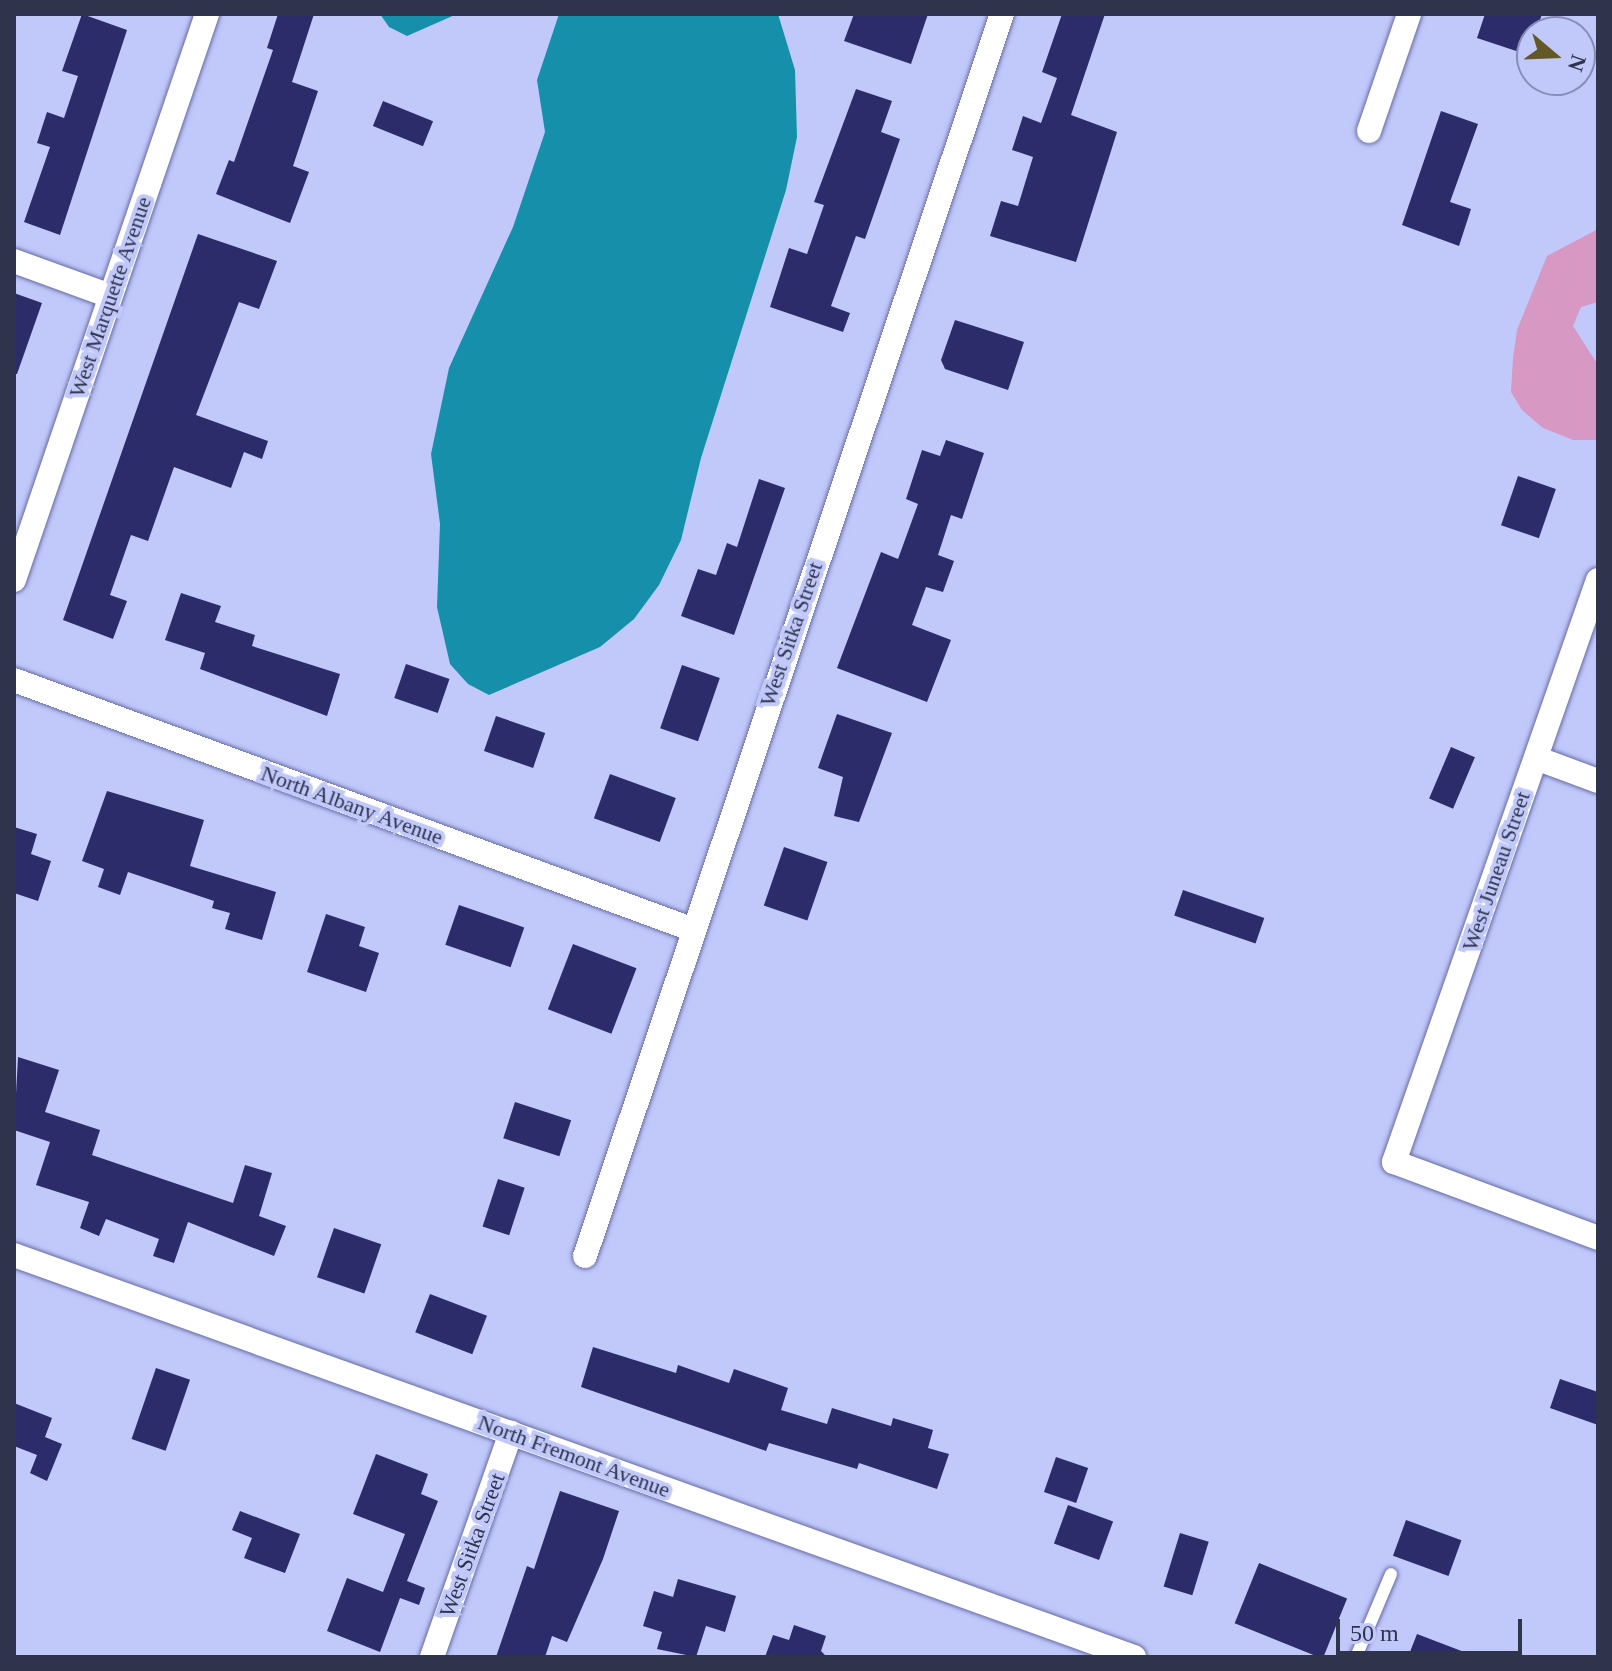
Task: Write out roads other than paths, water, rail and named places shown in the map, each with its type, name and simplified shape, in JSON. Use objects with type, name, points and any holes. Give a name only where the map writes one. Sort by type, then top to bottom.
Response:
[{"type":"street","name":"West Marquette Avenue","points":[[14,580],[207,14]]},
{"type":"street","name":"West Sitka Street","points":[[585,1256],[691,929],[1002,14]]},
{"type":"street","points":[[1369,131],[1409,14]]},
{"type":"street","points":[[14,261],[110,296]]},
{"type":"street","name":"West Juneau Street","points":[[1598,580],[1394,1162],[1598,1238]]},
{"type":"street","name":"North Albany Avenue","points":[[14,680],[691,929]]},
{"type":"street","points":[[1536,758],[1598,781]]},
{"type":"street","name":"North Fremont Avenue","points":[[14,1255],[1134,1657]]},
{"type":"street","name":"West Sitka Street","points":[[432,1657],[511,1433]]},
{"type":"lane","points":[[1356,1657],[1391,1574]]},
{"type":"water","points":[[380,14],[457,14],[407,36],[389,27]]},
{"type":"water","points":[[559,14],[778,14],[795,70],[797,137],[786,190],[701,458],[681,540],[659,585],[634,619],[600,647],[489,695],[468,684],[450,664],[437,607],[440,524],[431,454],[449,368],[513,227],[545,132],[537,80]]}]
